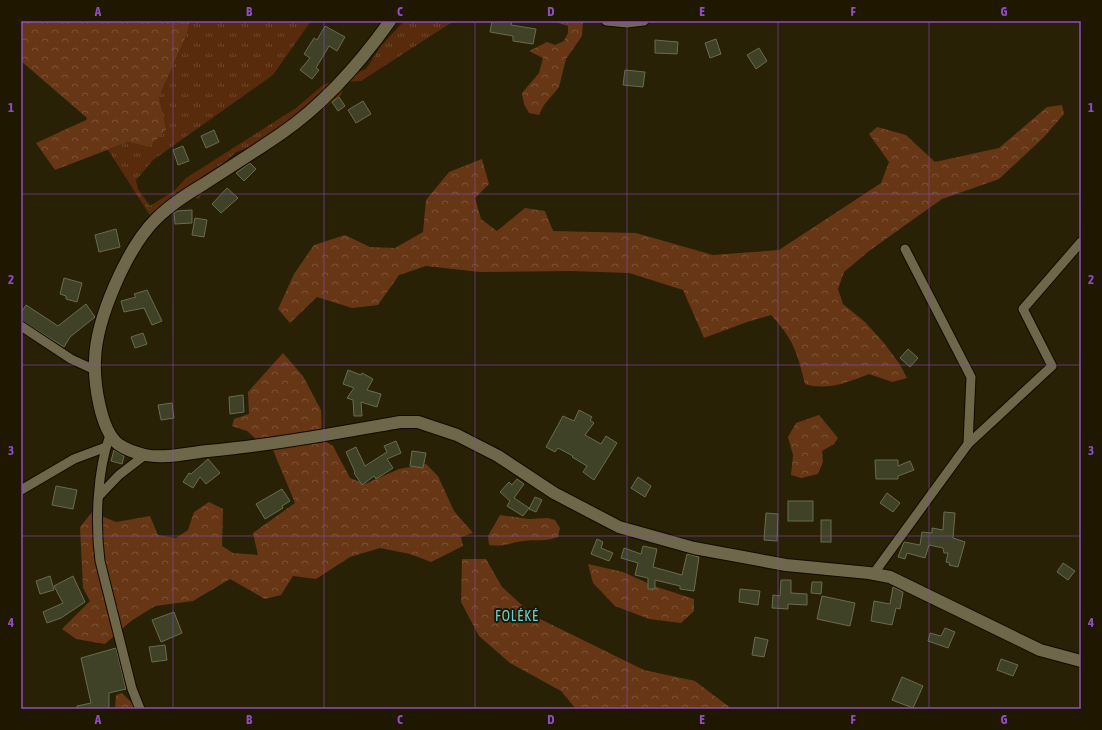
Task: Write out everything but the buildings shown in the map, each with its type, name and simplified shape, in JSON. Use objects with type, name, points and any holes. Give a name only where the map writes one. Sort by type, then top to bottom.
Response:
[{"type":"street","points":[[140,709],[132,689],[100,561],[97,531],[99,497],[108,441],[100,409],[95,370],[97,340],[111,295],[136,246],[146,230],[170,206],[303,118],[359,61],[390,21]]},
{"type":"street","points":[[606,21],[627,23],[644,21]]},
{"type":"street","points":[[874,574],[968,444],[1052,366],[1023,308],[1081,242]]},
{"type":"street","points":[[905,249],[971,377],[968,444]]},
{"type":"street","points":[[21,326],[71,359],[95,370]]},
{"type":"street","points":[[21,490],[108,441],[145,455],[162,456],[235,448],[400,422],[418,422],[445,430],[480,446],[554,493],[619,527],[694,548],[786,565],[874,574],[899,580],[1040,650],[1081,661]]},
{"type":"street","points":[[99,497],[119,475],[145,455]]},
{"type":"green space","points":[[21,21],[190,21],[187,34],[159,97],[166,130],[149,147],[128,142],[55,170],[36,143],[86,120],[87,118],[21,61]]},
{"type":"green space","points":[[190,21],[311,21],[273,75],[153,160],[136,180],[138,189],[150,206],[174,191],[186,178],[296,108],[323,85],[366,69],[381,46],[404,21],[454,21],[361,81],[346,82],[341,95],[295,131],[236,152],[209,177],[199,199],[177,192],[151,217],[108,150],[128,142],[149,147],[165,130],[159,97],[187,34]]},
{"type":"green space","points":[[552,21],[583,21],[582,36],[566,59],[559,87],[544,105],[539,115],[529,113],[524,104],[522,93],[539,73],[543,58],[529,51],[547,42],[555,45],[564,41],[568,33],[568,26]]},
{"type":"green space","points":[[1062,105],[1064,114],[1044,137],[999,179],[942,199],[869,251],[844,272],[838,289],[843,304],[865,322],[884,343],[899,363],[907,378],[892,382],[869,374],[838,385],[821,387],[805,384],[794,347],[785,332],[771,315],[704,338],[683,290],[629,273],[570,271],[480,272],[426,266],[399,275],[378,305],[352,308],[317,297],[290,323],[278,309],[294,274],[314,245],[345,235],[370,247],[395,248],[423,232],[426,200],[449,172],[482,159],[489,184],[475,198],[481,219],[497,231],[525,208],[545,211],[553,231],[636,233],[713,255],[779,250],[881,183],[889,162],[869,134],[877,127],[906,135],[935,162],[999,148],[1047,107]]},
{"type":"green space","points":[[283,353],[303,376],[321,410],[322,439],[333,446],[350,478],[365,484],[399,469],[426,464],[438,476],[454,511],[473,533],[461,537],[463,546],[431,562],[410,554],[380,548],[350,557],[316,579],[293,576],[281,595],[265,599],[230,579],[193,601],[155,606],[131,621],[105,644],[76,639],[62,629],[90,601],[83,588],[80,527],[92,512],[116,522],[150,516],[158,535],[176,538],[188,530],[194,512],[209,502],[223,509],[222,546],[233,553],[258,555],[253,533],[295,503],[273,450],[257,440],[247,431],[232,426],[234,419],[249,414],[248,392]]},
{"type":"green space","points":[[819,415],[838,438],[834,444],[822,451],[823,462],[818,474],[801,478],[791,475],[793,455],[788,437],[796,423]]},
{"type":"green space","points":[[500,515],[529,519],[548,518],[555,520],[560,528],[558,537],[553,539],[523,541],[503,545],[489,545],[488,536]]},
{"type":"green space","points":[[462,559],[486,559],[502,587],[534,616],[644,670],[695,681],[732,709],[576,709],[561,691],[510,663],[479,636],[461,602]]},
{"type":"green space","points":[[588,564],[623,572],[654,586],[694,599],[694,611],[681,623],[649,619],[615,606],[593,583]]},
{"type":"green space","points":[[122,693],[138,709],[115,709],[116,695]]},
{"type":"district","name":"FOLÉKÉ","points":[[517,616]]}]
